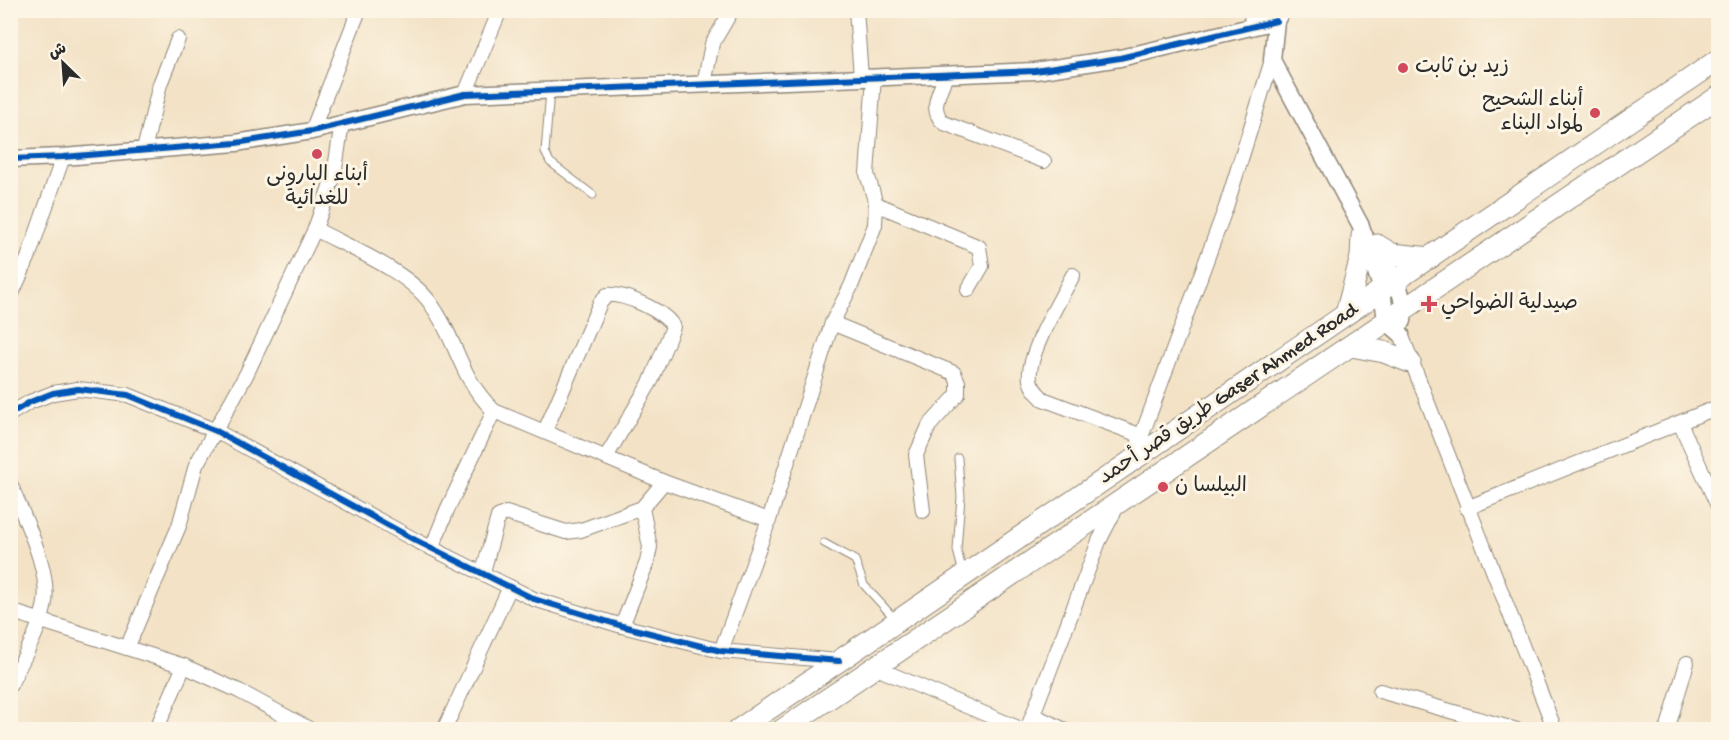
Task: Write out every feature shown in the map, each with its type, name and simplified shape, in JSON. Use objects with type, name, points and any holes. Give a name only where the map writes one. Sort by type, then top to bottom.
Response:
[{"type":"main road","name":"طريق قصر أحمد Gaser Ahmed Road","points":[[738,729],[1719,60]]},
{"type":"main road","name":"طريق قصر أحمد Gaser Ahmed Road","points":[[782,729],[1351,346],[1397,322],[1719,97]]},
{"type":"main road","points":[[1346,314],[1366,236],[1392,254],[1430,258]]},
{"type":"main road","points":[[1351,346],[1384,352],[1410,362]]},
{"type":"street","points":[[312,131],[359,10]]},
{"type":"street","points":[[465,94],[500,10]]},
{"type":"street","points":[[704,84],[712,44],[732,10]]},
{"type":"street","points":[[721,651],[769,520],[832,323],[851,286],[875,225],[876,204],[867,174],[868,77],[856,10]]},
{"type":"street","points":[[10,159],[63,158],[236,143],[312,131],[465,94],[1035,71],[1120,58],[1252,19],[1279,16],[1272,60],[1226,207],[1132,461]]},
{"type":"street","points":[[144,150],[160,84],[178,39]]},
{"type":"street","points":[[1272,60],[1390,285],[1397,322],[1410,362],[1555,729]]},
{"type":"street","points":[[946,75],[934,109],[936,116],[944,123],[1044,161]]},
{"type":"street","points":[[127,648],[179,526],[196,465],[246,375],[315,229],[334,175],[342,123]]},
{"type":"street","points":[[10,298],[28,258],[63,158]]},
{"type":"street","points":[[876,204],[979,248],[982,266],[968,290]]},
{"type":"street","points":[[315,229],[388,269],[420,290],[437,312],[467,379],[478,396],[494,411],[664,482],[769,520]]},
{"type":"street","points":[[1072,275],[1038,342],[1029,378],[1034,390],[1043,399],[1142,436]]},
{"type":"street","points":[[545,431],[600,303],[607,294],[618,293],[665,316],[673,327],[651,381],[606,457]]},
{"type":"street","points":[[832,323],[954,373],[958,382],[958,394],[929,426],[916,454],[923,511]]},
{"type":"street","points":[[10,414],[30,402],[53,393],[78,389],[104,390],[128,395],[216,431],[432,548],[534,599],[622,626],[721,651],[839,661]]},
{"type":"street","points":[[1467,508],[1719,407]]},
{"type":"street","points":[[432,548],[447,510],[494,411]]},
{"type":"street","points":[[1680,423],[1719,506]]},
{"type":"street","points":[[483,572],[498,517],[502,514],[506,513],[567,532],[581,530],[642,508],[664,482]]},
{"type":"street","points":[[10,483],[41,568],[46,598],[41,620],[10,685]]},
{"type":"street","points":[[1027,729],[1099,541],[1120,501]]},
{"type":"street","points":[[622,626],[647,562],[650,547],[642,508]]},
{"type":"street","points":[[444,729],[510,587]]},
{"type":"street","points":[[10,611],[184,666],[239,691],[310,729]]},
{"type":"street","points":[[1667,729],[1687,663]]},
{"type":"street","points":[[156,729],[184,666]]},
{"type":"street","points":[[874,667],[1023,729]]},
{"type":"street","points":[[1380,691],[1517,729]]},
{"type":"street","points":[[1033,715],[1065,729]]},
{"type":"lane","points":[[550,91],[545,152],[550,162],[593,195]]},
{"type":"lane","points":[[957,458],[962,496],[957,550],[964,576]]},
{"type":"lane","points":[[824,543],[855,560],[864,585],[897,621]]},
{"type":"cycle path","points":[[10,159],[236,143],[312,131],[465,94],[1035,71],[1120,58],[1276,21]]},
{"type":"cycle path","points":[[10,414],[30,402],[53,393],[78,389],[128,395],[216,431],[415,540],[534,599],[622,626],[721,651],[839,661]]},
{"type":"place","name":"زيد بن ثابت","points":[[1403,68]]},
{"type":"place","name":"أبناء الشحيح لمواد البناء","points":[[1595,113]]},
{"type":"place","name":"أبناء البارونى للغدائية","points":[[317,154]]},
{"type":"place","name":"صيدلية الضواحي","points":[[1429,304]]},
{"type":"place","name":"البيلسا ن","points":[[1163,487]]}]
